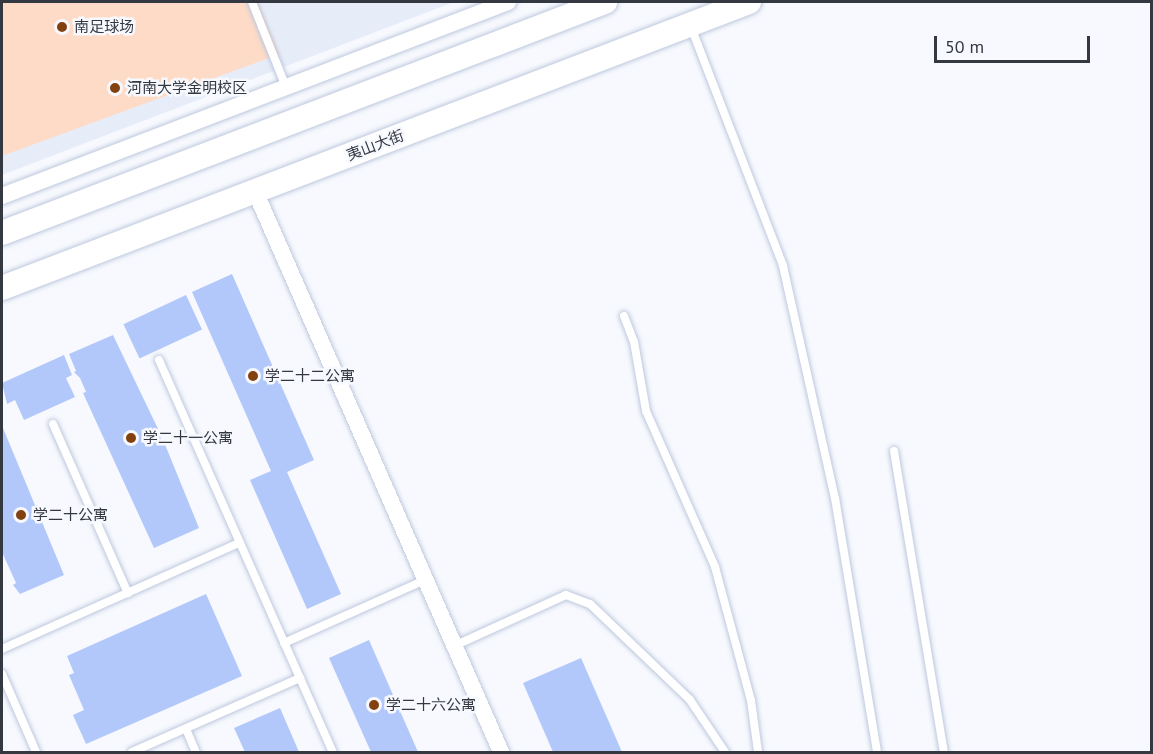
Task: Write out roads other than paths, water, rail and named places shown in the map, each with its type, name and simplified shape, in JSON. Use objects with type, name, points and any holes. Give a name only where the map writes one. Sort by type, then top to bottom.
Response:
[{"type":"main road","points":[[2,233],[605,2]]},
{"type":"main road","name":"夷山大街","points":[[2,288],[749,2]]},
{"type":"street","points":[[2,196],[508,2]]},
{"type":"street","points":[[255,191],[501,753]]},
{"type":"lane","points":[[252,2],[286,87]]},
{"type":"lane","points":[[690,24],[783,266],[834,498],[878,753]]},
{"type":"lane","points":[[624,316],[634,342],[646,411],[715,567],[751,700],[758,753]]},
{"type":"lane","points":[[159,360],[333,753]]},
{"type":"lane","points":[[53,424],[128,593]]},
{"type":"lane","points":[[894,451],[944,753]]},
{"type":"lane","points":[[2,649],[239,543]]},
{"type":"lane","points":[[284,643],[425,580]]},
{"type":"lane","points":[[454,646],[567,595],[590,604],[690,700],[725,753]]},
{"type":"lane","points":[[2,674],[36,753]]},
{"type":"lane","points":[[132,753],[300,678]]},
{"type":"lane","points":[[186,729],[196,753]]},
{"type":"place","name":"南足球场","points":[[62,27]]},
{"type":"place","name":"河南大学金明校区","points":[[115,88]]},
{"type":"place","name":"学二十二公寓","points":[[253,376]]},
{"type":"place","name":"学二十一公寓","points":[[131,438]]},
{"type":"place","name":"学二十公寓","points":[[21,515]]},
{"type":"place","name":"学二十六公寓","points":[[374,705]]}]
